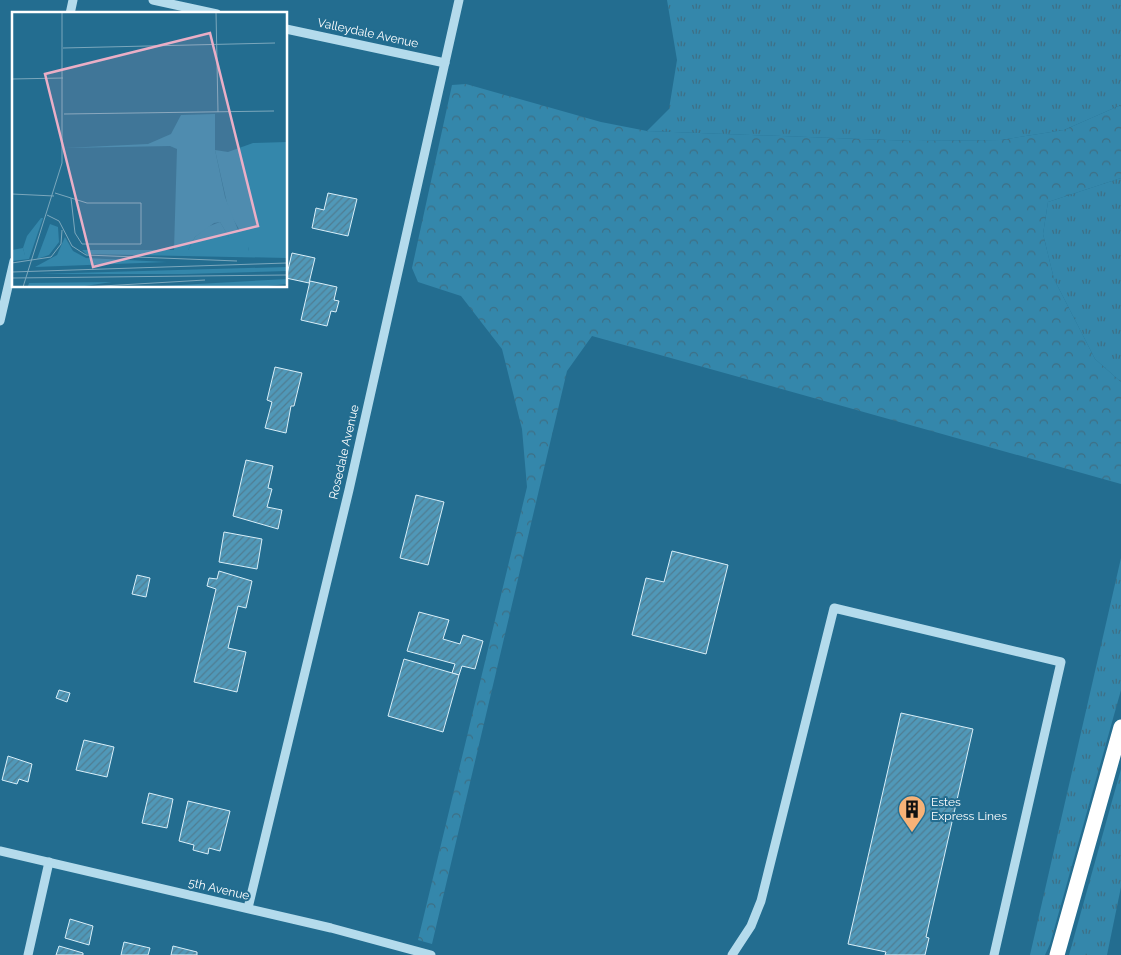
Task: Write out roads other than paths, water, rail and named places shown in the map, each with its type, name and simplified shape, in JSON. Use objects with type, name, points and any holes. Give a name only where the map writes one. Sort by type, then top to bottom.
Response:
[{"type":"highway","points":[[1057,955],[1121,727]]},
{"type":"street","points":[[153,0],[208,12]]},
{"type":"street","name":"Rosedale Avenue","points":[[248,908],[342,518],[459,0]]},
{"type":"street","name":"Valleydale Avenue","points":[[288,29],[445,63]]},
{"type":"street","points":[[0,321],[12,270]]},
{"type":"street","points":[[732,955],[751,926],[761,901],[834,608],[1061,662],[994,955]]},
{"type":"street","name":"5th Avenue","points":[[0,850],[248,908],[431,955]]},
{"type":"street","points":[[28,955],[49,862]]},
{"type":"place","name":"Estes Express Lines","points":[[912,833]]}]
